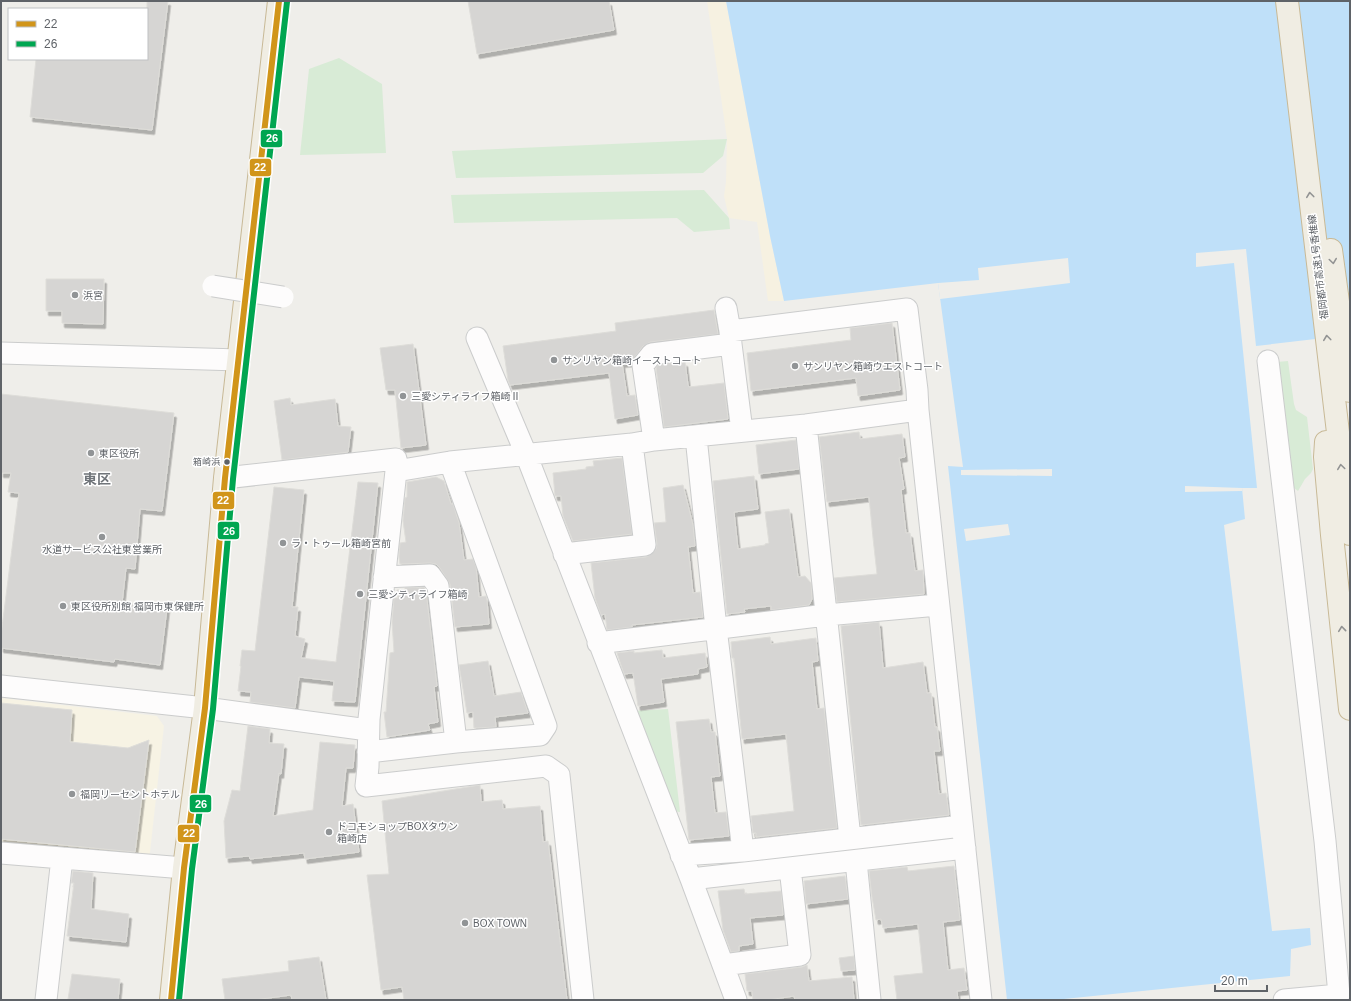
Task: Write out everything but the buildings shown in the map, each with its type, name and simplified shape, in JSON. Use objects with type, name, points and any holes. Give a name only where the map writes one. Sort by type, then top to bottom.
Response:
[{"type":"highway","points":[[171,1000],[184,868],[205,708],[225,478],[278,1]]},
{"type":"highway","name":"福岡都市高速1号香椎線","points":[[1286,1],[1341,386]]},
{"type":"highway","name":"福岡都市高速1号香椎線","points":[[1296,1],[1341,386],[1340,459],[1350,534]]},
{"type":"highway","points":[[1341,386],[1325,457],[1350,709]]},
{"type":"street","points":[[213,286],[283,297]]},
{"type":"street","points":[[726,308],[731,337],[742,431]]},
{"type":"street","points":[[654,440],[643,365],[652,354],[731,337],[907,309],[917,390],[938,605],[981,1000]]},
{"type":"street","points":[[477,338],[526,454],[598,643],[691,879],[736,1000]]},
{"type":"street","points":[[1,353],[239,360]]},
{"type":"street","points":[[1268,361],[1325,841],[1339,995],[1284,1000]]},
{"type":"street","points":[[396,471],[450,462],[806,425],[918,410]]},
{"type":"street","points":[[806,425],[850,838]]},
{"type":"street","points":[[696,437],[716,628],[743,851]]},
{"type":"street","points":[[564,554],[645,545],[632,444]]},
{"type":"street","points":[[225,478],[396,460],[368,730],[368,767],[366,786],[546,766],[559,775],[583,1000]]},
{"type":"street","points":[[368,752],[456,742],[540,735],[546,726],[450,462]]},
{"type":"street","points":[[384,577],[430,574],[438,586],[456,742]]},
{"type":"street","points":[[598,643],[826,615],[938,605]]},
{"type":"street","points":[[1,686],[205,708],[368,730]]},
{"type":"street","points":[[681,855],[743,851],[962,826]]},
{"type":"street","points":[[691,879],[965,848]]},
{"type":"street","points":[[1,853],[184,868]]},
{"type":"street","points":[[46,1000],[62,858]]},
{"type":"street","points":[[856,861],[870,1000]]},
{"type":"street","points":[[723,965],[800,955],[790,868]]},
{"type":"shaded area","name":"福岡リーセントホテル","points":[[1,698],[157,716],[164,726],[149,861],[1,848]]},
{"type":"green space","points":[[339,58],[382,84],[386,153],[300,155],[309,69]]},
{"type":"green space","points":[[727,139],[723,156],[703,173],[456,178],[452,151]]},
{"type":"green space","points":[[704,190],[729,218],[730,229],[694,232],[677,218],[454,223],[451,195]]},
{"type":"green space","points":[[1288,361],[1296,410],[1307,417],[1313,469],[1298,491],[1294,488],[1292,482],[1277,362]]},
{"type":"green space","points":[[668,709],[680,812],[672,811],[633,711]]},
{"type":"sand","points":[[707,1],[726,1],[770,236],[784,301],[768,301],[757,222],[729,218],[724,196],[726,182],[727,139]]},
{"type":"water","points":[[726,1],[1350,1],[1350,335],[1256,346],[1246,249],[1196,253],[1196,267],[1234,263],[1257,488],[1242,488],[1245,519],[1224,525],[1272,931],[1310,928],[1311,945],[1291,949],[1290,976],[1054,1000],[1007,1000],[948,466],[963,467],[938,283],[784,301],[770,236]]},
{"type":"pier","points":[[1068,258],[1070,283],[940,299],[938,283],[979,280],[978,268]]},
{"type":"pier","points":[[1052,469],[1052,476],[961,475],[961,470]]},
{"type":"pier","points":[[1185,486],[1242,488],[1242,491],[1185,492]]},
{"type":"pier","points":[[1008,524],[1010,535],[966,541],[964,529]]},
{"type":"transit line","name":"22","points":[[171,1000],[184,868],[205,708],[225,478],[279,1]]},
{"type":"transit line","name":"26","points":[[179,1000],[192,869],[213,709],[233,479],[287,2]]},
{"type":"place","name":"浜宮","points":[[75,295]]},
{"type":"place","name":"サンリヤン箱崎イーストコート","points":[[554,360]]},
{"type":"place","name":"サンリヤン箱崎ウエストコート","points":[[795,366]]},
{"type":"place","name":"三愛シティライフ箱崎Ⅱ","points":[[403,396]]},
{"type":"place","name":"東区役所","points":[[91,453]]},
{"type":"place","name":"箱崎浜","points":[[227,462]]},
{"type":"place","name":"水道サービス公社東営業所","points":[[102,537]]},
{"type":"place","name":"ラ・トゥール箱崎宮前","points":[[283,543]]},
{"type":"place","name":"三愛シティライフ箱崎","points":[[360,594]]},
{"type":"place","name":"東区役所別館 福岡市東保健所","points":[[63,606]]},
{"type":"place","name":"福岡リーセントホテル","points":[[72,794]]},
{"type":"place","name":"ドコモショップBOXタウン 箱崎店","points":[[329,832]]},
{"type":"place","name":"BOX TOWN","points":[[465,923]]},
{"type":"district","name":"東区","points":[[97,479]]}]
